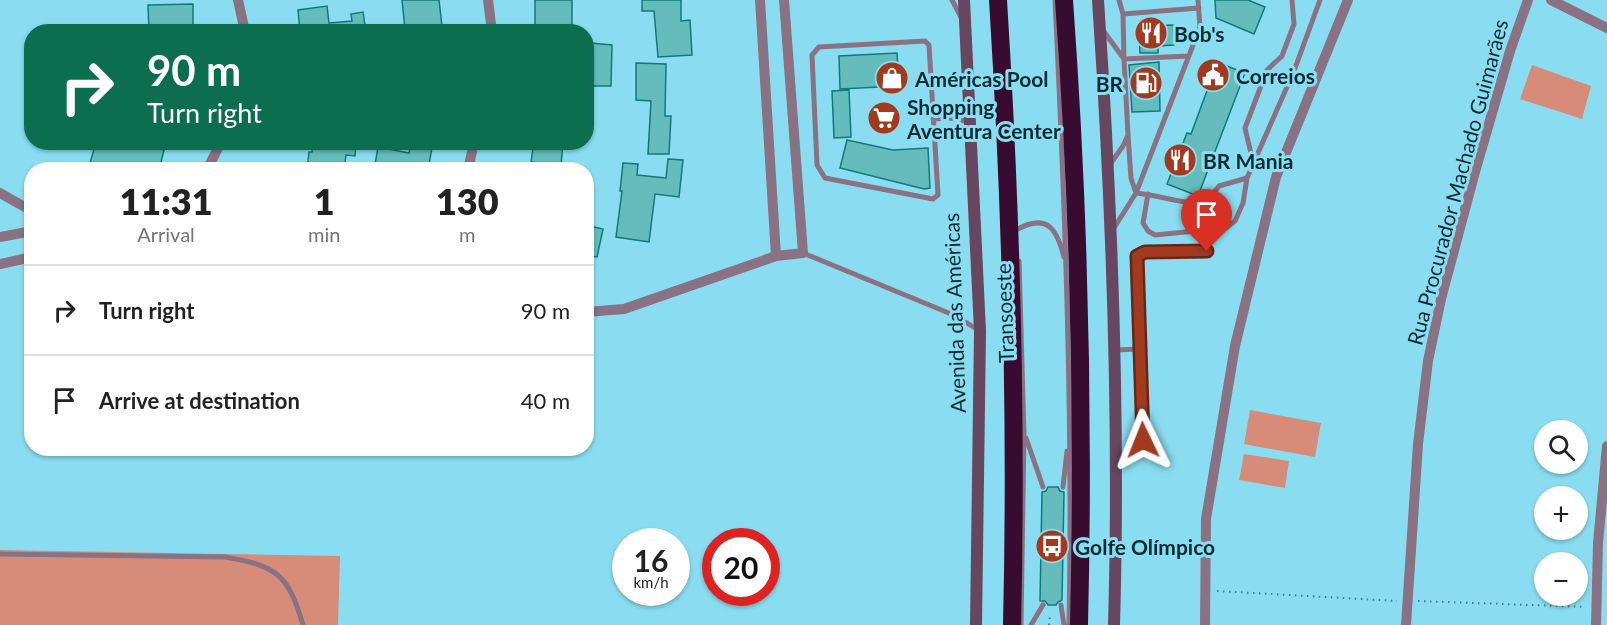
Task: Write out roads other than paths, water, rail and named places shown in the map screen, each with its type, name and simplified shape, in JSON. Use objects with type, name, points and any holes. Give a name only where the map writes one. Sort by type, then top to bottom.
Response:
[{"type":"highway","points":[[998,0],[1009,236],[1015,437],[1012,625]]},
{"type":"highway","points":[[1064,0],[1078,291],[1081,550],[1078,625]]},
{"type":"main road","name":"Avenida das Américas","points":[[964,0],[980,331],[976,625]]},
{"type":"main road","points":[[1098,0],[1108,167],[1113,350],[1116,556],[1114,625]]},
{"type":"street","points":[[238,0],[242,24]]},
{"type":"street","points":[[488,0],[491,24]]},
{"type":"street","points":[[760,0],[776,256]]},
{"type":"street","points":[[594,311],[624,309],[776,256],[803,253],[784,0]]},
{"type":"street","points":[[1205,625],[1206,519],[1235,346],[1276,177],[1348,0]]},
{"type":"street","name":"Rua Procurador Machado Guimarães","points":[[1406,625],[1418,444],[1428,362],[1441,299],[1475,172],[1510,51],[1528,0]]},
{"type":"street","points":[[1551,0],[1607,28]]},
{"type":"street","points":[[0,193],[24,206]]},
{"type":"street","points":[[0,237],[24,232]]},
{"type":"street","points":[[0,264],[24,259]]},
{"type":"street","points":[[1596,625],[1598,543],[1607,446]]},
{"type":"lane","points":[[952,0],[966,29]]},
{"type":"lane","points":[[1004,0],[1014,160]]},
{"type":"lane","points":[[1055,0],[1067,267],[1070,425],[1069,625]]},
{"type":"lane","points":[[1119,0],[1123,14],[1131,178],[1136,193]]},
{"type":"lane","points":[[1187,0],[1187,9]]},
{"type":"lane","points":[[1110,234],[1136,193],[1200,27],[1198,0]]},
{"type":"lane","points":[[1253,164],[1245,128],[1267,70],[1282,56],[1294,24],[1292,0]]},
{"type":"lane","points":[[1148,194],[1143,223],[1148,231],[1155,235],[1210,231],[1226,228],[1235,221],[1244,203],[1247,178],[1294,71],[1320,0]]},
{"type":"lane","points":[[1123,14],[1199,8]]},
{"type":"lane","points":[[1100,26],[1124,59]]},
{"type":"lane","points":[[925,41],[929,45],[933,119],[938,195],[933,199],[825,178],[817,165],[812,55],[819,47],[925,41]]},
{"type":"lane","points":[[1124,59],[1189,56]]},
{"type":"lane","points":[[933,107],[969,105]]},
{"type":"lane","points":[[933,119],[950,118],[969,122]]},
{"type":"lane","points":[[1108,167],[1128,135]]},
{"type":"lane","points":[[1136,193],[1189,204],[1205,204],[1219,186],[1247,178]]},
{"type":"lane","name":"Transoeste","points":[[1017,217],[1018,240]]},
{"type":"lane","points":[[1018,229],[1030,222],[1049,226],[1056,233],[1060,242],[1067,267]]},
{"type":"lane","points":[[1143,440],[1137,256],[1145,252],[1207,251]]},
{"type":"lane","name":"Transoeste","points":[[1019,252],[1024,434],[1021,625]]},
{"type":"lane","points":[[803,253],[956,316],[980,331]]},
{"type":"lane","points":[[1113,350],[1140,349]]},
{"type":"lane","points":[[1063,487],[1070,425]]},
{"type":"lane","points":[[1024,434],[1043,487]]},
{"type":"lane","points":[[0,554],[225,557],[250,561],[272,569],[287,582],[303,625]]},
{"type":"lane","points":[[1031,625],[1043,604]]},
{"type":"lane","points":[[1061,605],[1064,625]]},
{"type":"place","name":"Bob's","points":[[1151,33]]},
{"type":"place","name":"Correios","points":[[1213,75]]},
{"type":"place","name":"Américas Pool","points":[[892,78]]},
{"type":"place","name":"BR","points":[[1146,83]]},
{"type":"place","name":"Shopping Aventura Center","points":[[884,118]]},
{"type":"place","name":"BR Mania","points":[[1180,160]]},
{"type":"place","name":"Golfe Olímpico","points":[[1052,546]]}]
